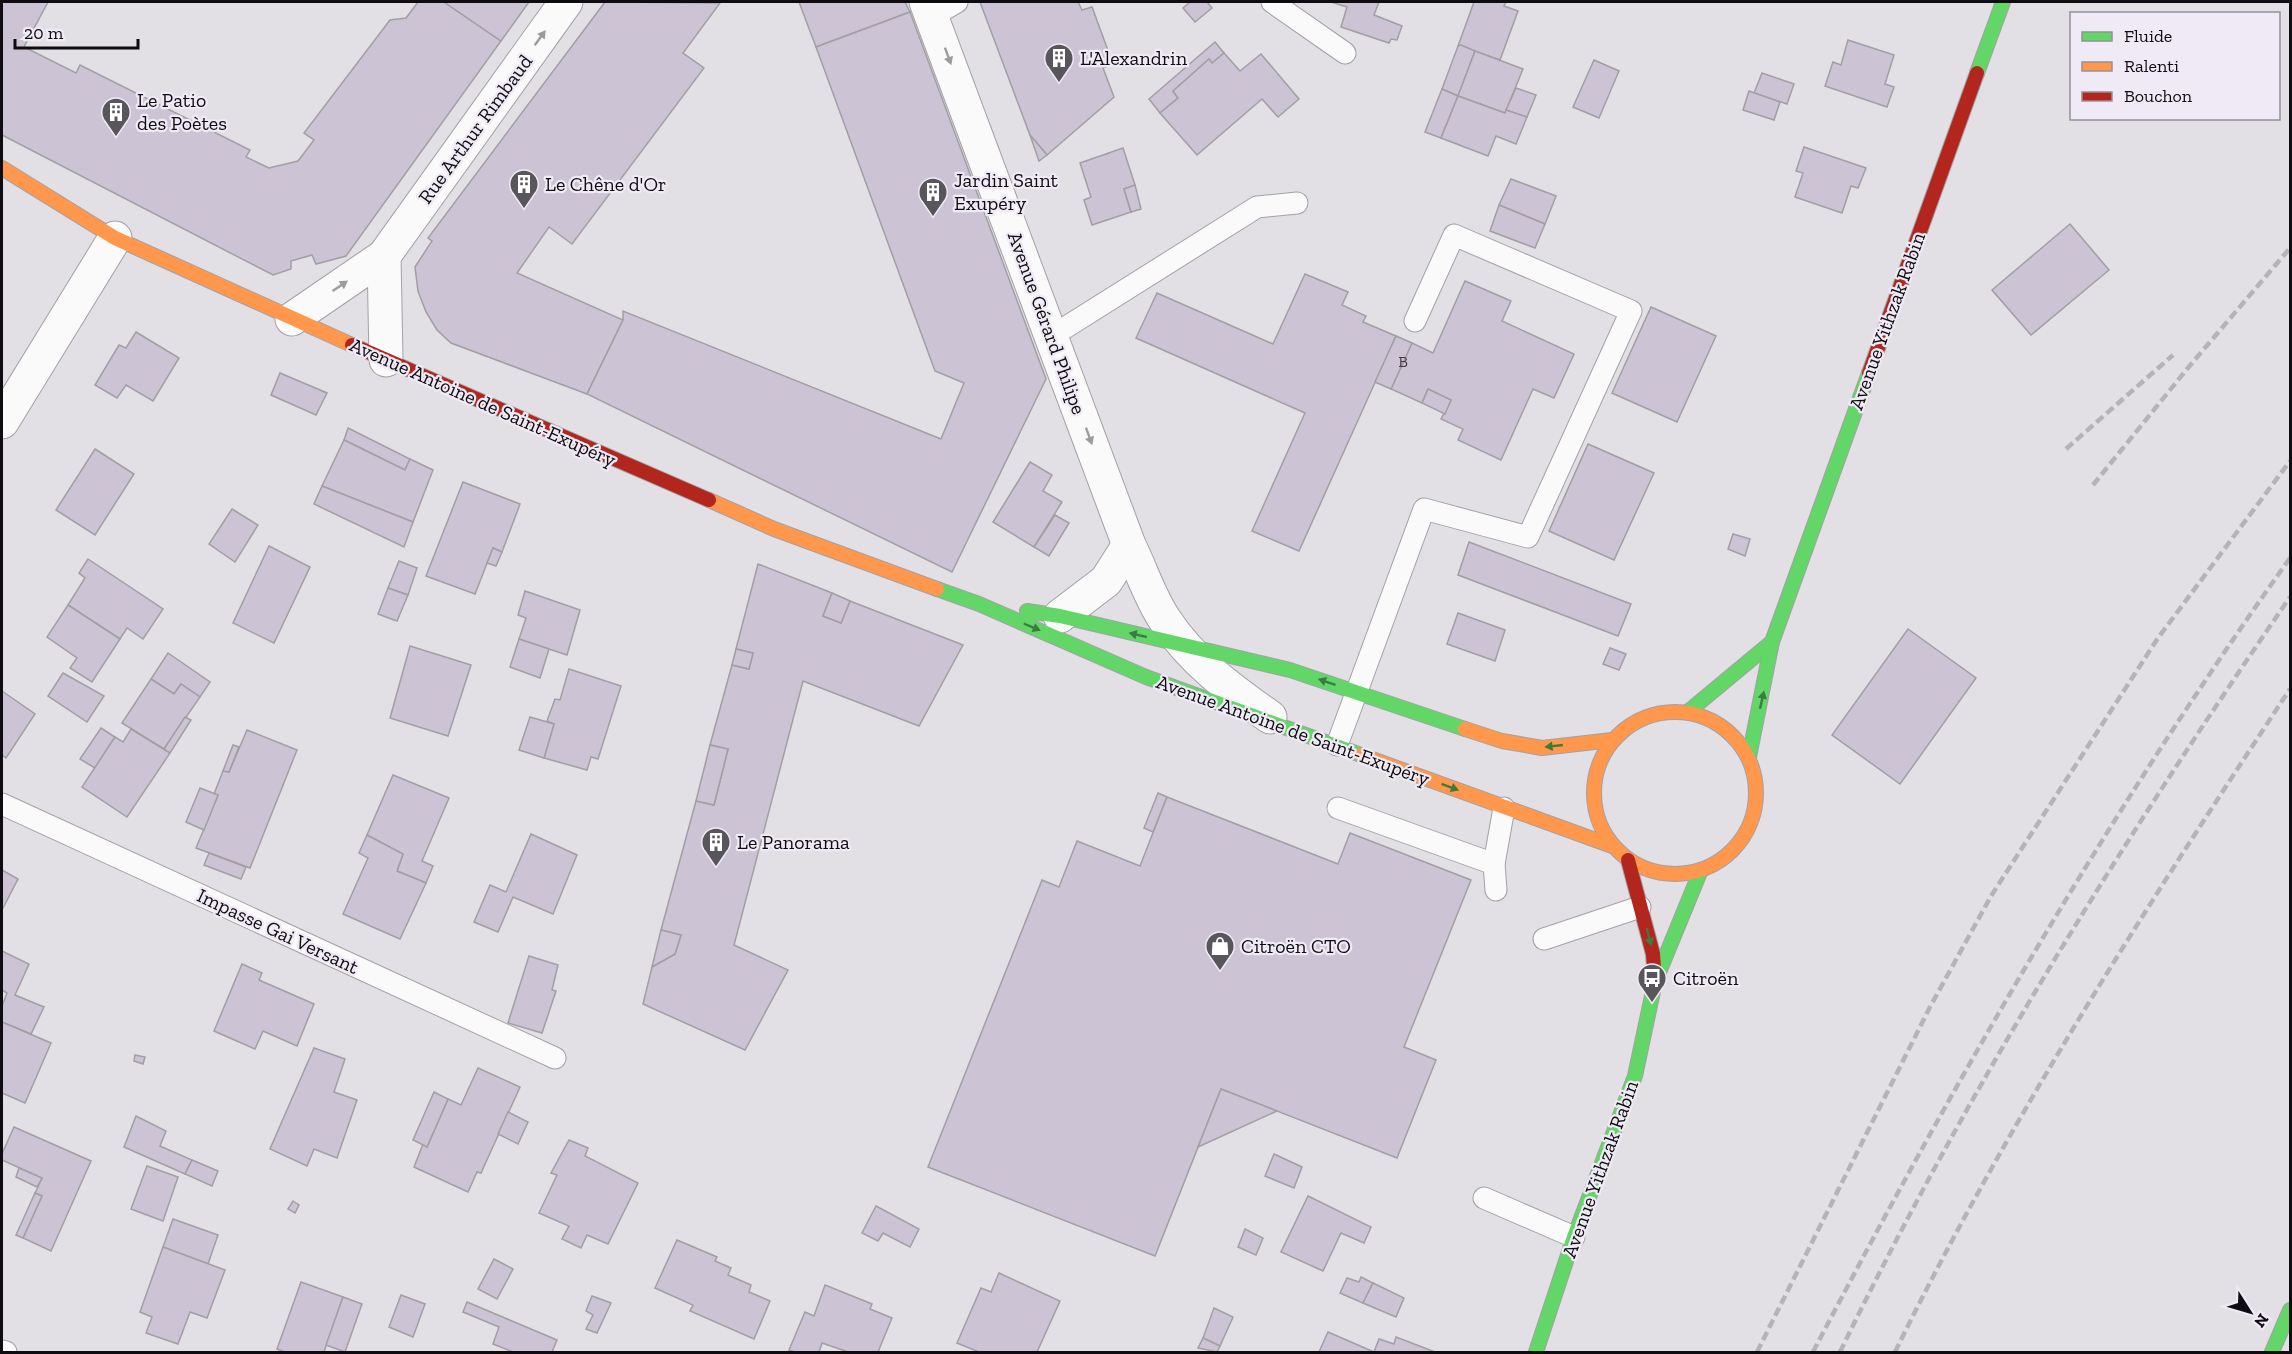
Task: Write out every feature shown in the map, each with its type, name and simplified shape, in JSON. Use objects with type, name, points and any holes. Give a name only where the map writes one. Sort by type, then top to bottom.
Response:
[{"type":"street","name":"Rue Arthur Rimbaud","points":[[292,319],[384,255],[566,2]]},
{"type":"street","name":"Avenue Yithzak Rabin","points":[[1749,756],[1772,642],[2003,2]]},
{"type":"street","name":"Avenue Gérard Philipe","points":[[939,6],[1052,336],[1129,545],[1164,618],[1183,645],[1225,686],[1281,724]]},
{"type":"street","name":"Avenue Antoine de Saint-Exupéry","points":[[2,168],[116,238],[292,319],[774,529],[979,604],[1146,677],[1281,724],[1612,846]]},
{"type":"street","points":[[2,422],[116,238]]},
{"type":"street","points":[[384,255],[386,360]]},
{"type":"street","points":[[1060,616],[1106,582],[1129,545]]},
{"type":"street","name":"Avenue Antoine de Saint-Exupéry","points":[[979,604],[1060,616],[1290,670],[1502,741],[1542,748],[1612,740]]},
{"type":"street","points":[[1689,711],[1772,642]]},
{"type":"street","points":[[1661,711],[1689,711],[1713,720],[1734,735],[1749,756],[1756,783],[1755,811],[1744,837],[1725,857],[1701,870],[1676,875],[1650,871],[1628,860],[1612,846],[1598,821],[1592,793],[1598,765],[1612,740],[1634,721],[1661,711]]},
{"type":"street","name":"Avenue Yithzak Rabin","points":[[1628,860],[1653,954],[1655,982]]},
{"type":"street","name":"Avenue Yithzak Rabin","points":[[1536,1353],[1574,1237],[1635,1076],[1655,982],[1701,870]]},
{"type":"street","points":[[2272,1353],[2290,1310]]},
{"type":"lane","points":[[1272,2],[1344,53]]},
{"type":"lane","points":[[1052,336],[1257,207],[1297,203]]},
{"type":"lane","points":[[1337,745],[1424,509],[1528,537],[1631,311],[1454,235],[1415,321]]},
{"type":"lane","name":"Impasse Gai Versant","points":[[2,804],[555,1058]]},
{"type":"lane","points":[[1338,808],[1494,864]]},
{"type":"lane","points":[[1496,890],[1494,864],[1504,808]]},
{"type":"lane","points":[[1544,939],[1640,907]]},
{"type":"lane","points":[[1484,1198],[1574,1237]]},
{"type":"building","name":"Le Patio des Poètes","points":[[2,2],[48,2],[24,47],[76,73],[80,65],[250,150],[246,157],[269,168],[298,161],[314,140],[304,133],[390,20],[406,18],[418,2],[444,2],[501,41],[346,256],[316,264],[312,255],[291,261],[291,269],[273,275],[2,135]]},
{"type":"building","points":[[444,2],[529,2],[501,41]]},
{"type":"building","name":"Le Chêne d'Or","points":[[605,2],[720,3],[683,53],[704,68],[572,244],[549,227],[517,273],[623,320],[587,394],[451,343],[437,330],[426,312],[418,291],[415,267],[432,241],[428,238]]},
{"type":"building","points":[[799,2],[905,2],[910,12],[816,47]]},
{"type":"building","name":"L'Alexandrin","points":[[980,2],[1078,2],[1082,10],[1092,7],[1113,64],[1103,68],[1114,97],[1047,155],[1030,135]]},
{"type":"building","points":[[1190,2],[1207,2],[1212,8],[1195,22],[1183,8]]},
{"type":"building","points":[[1331,2],[1379,2],[1374,15],[1402,26],[1397,40],[1391,39],[1389,43],[1341,27],[1347,7]]},
{"type":"building","points":[[1474,2],[1506,2],[1504,6],[1518,11],[1500,60],[1458,46]]},
{"type":"building","name":"Jardin Saint Exupéry","points":[[910,12],[1046,379],[952,572],[587,394],[623,320],[623,311],[941,439],[964,383],[935,371],[816,47]]},
{"type":"building","points":[[1848,40],[1894,55],[1885,84],[1894,87],[1887,107],[1825,86],[1833,62],[1841,65]]},
{"type":"building","points":[[1215,42],[1224,53],[1212,63],[1209,59],[1173,91],[1178,98],[1160,113],[1149,99]]},
{"type":"building","points":[[1461,45],[1475,51],[1458,96],[1442,89],[1458,46]]},
{"type":"building","points":[[1475,51],[1523,69],[1505,113],[1458,96]]},
{"type":"building","points":[[1224,53],[1240,71],[1261,54],[1299,99],[1278,117],[1262,99],[1197,155],[1160,113],[1178,98],[1173,91],[1209,59],[1212,63]]},
{"type":"building","points":[[1594,60],[1619,71],[1599,118],[1573,107]]},
{"type":"building","points":[[1762,73],[1794,84],[1787,104],[1754,93]]},
{"type":"building","points":[[1516,88],[1536,95],[1527,117],[1506,110]]},
{"type":"building","points":[[1442,89],[1458,96],[1441,138],[1425,132]]},
{"type":"building","points":[[1749,91],[1780,102],[1774,120],[1743,110]]},
{"type":"building","points":[[1458,96],[1505,113],[1506,110],[1527,117],[1516,144],[1496,136],[1488,156],[1441,138]]},
{"type":"building","points":[[1030,135],[1047,155],[1039,161]]},
{"type":"building","points":[[1804,147],[1866,168],[1858,188],[1851,186],[1842,213],[1795,197],[1803,173],[1796,171]]},
{"type":"building","points":[[1123,148],[1135,185],[1124,189],[1131,212],[1092,225],[1084,200],[1091,197],[1080,163]]},
{"type":"building","points":[[1511,179],[1556,196],[1545,224],[1499,205]]},
{"type":"building","points":[[1135,185],[1141,209],[1131,212],[1124,189]]},
{"type":"building","points":[[1499,205],[1545,224],[1535,248],[1490,231]]},
{"type":"building","points":[[2070,224],[2109,270],[2031,335],[1992,290]]},
{"type":"building","points":[[1305,274],[1348,292],[1342,305],[1366,316],[1363,322],[1396,336],[1299,551],[1252,531],[1305,413],[1136,338],[1157,293],[1273,344]]},
{"type":"building","points":[[1465,281],[1511,301],[1502,321],[1574,354],[1554,398],[1533,389],[1501,460],[1458,440],[1463,429],[1441,419],[1451,400],[1428,389],[1422,403],[1391,389],[1412,343],[1433,353]]},
{"type":"building","points":[[1651,307],[1716,336],[1677,422],[1612,393]]},
{"type":"building","points":[[136,332],[179,358],[153,401],[126,385],[117,398],[95,385],[119,345],[126,348]]},
{"type":"building","points":[[1396,336],[1412,343],[1391,389],[1375,382]]},
{"type":"building","points":[[280,373],[327,393],[316,415],[271,395]]},
{"type":"building","points":[[1428,389],[1451,400],[1445,414],[1422,403]]},
{"type":"building","points":[[348,428],[410,459],[405,470],[344,440]]},
{"type":"building","points":[[344,440],[405,470],[410,459],[433,470],[413,522],[322,486]]},
{"type":"building","points":[[1588,444],[1654,473],[1614,560],[1549,531]]},
{"type":"building","points":[[95,449],[134,474],[95,535],[56,510]]},
{"type":"building","points":[[1030,462],[1052,475],[1043,491],[1062,502],[1034,547],[993,522]]},
{"type":"building","points":[[463,482],[520,504],[502,552],[493,548],[475,594],[426,576]]},
{"type":"building","points":[[322,486],[413,522],[404,547],[314,504]]},
{"type":"building","points":[[232,509],[258,525],[235,562],[209,544]]},
{"type":"building","points":[[1055,515],[1069,523],[1049,556],[1034,547]]},
{"type":"building","points":[[1733,534],[1750,539],[1745,556],[1728,549]]},
{"type":"building","points":[[1469,542],[1631,604],[1618,636],[1458,575]]},
{"type":"building","points":[[269,546],[310,567],[274,643],[233,623]]},
{"type":"building","points":[[493,548],[502,552],[496,566],[487,563]]},
{"type":"building","points":[[88,559],[163,609],[143,639],[127,628],[120,639],[68,605],[85,578],[79,573]]},
{"type":"building","points":[[399,561],[417,568],[408,595],[388,588]]},
{"type":"building","name":"Le Panorama","points":[[758,564],[832,593],[823,616],[841,623],[850,601],[963,645],[919,726],[803,681],[734,945],[788,970],[745,1050],[643,1004],[652,967],[675,954],[681,935],[661,930],[696,801],[714,805],[728,749],[710,745],[732,665],[749,669],[753,653],[736,649]]},
{"type":"building","points":[[388,588],[408,595],[397,621],[378,614]]},
{"type":"building","points":[[525,591],[580,610],[567,655],[519,639],[526,618],[518,615]]},
{"type":"building","points":[[832,593],[850,601],[841,623],[823,616]]},
{"type":"building","points":[[68,605],[120,639],[92,682],[70,668],[77,658],[47,637]]},
{"type":"building","points":[[1458,613],[1505,630],[1495,661],[1447,644]]},
{"type":"building","points":[[1908,629],[1976,678],[1900,784],[1832,735]]},
{"type":"building","points":[[519,639],[549,649],[540,678],[510,667]]},
{"type":"building","points":[[410,646],[471,665],[448,736],[390,718]]},
{"type":"building","points":[[1610,648],[1626,654],[1619,670],[1603,664]]},
{"type":"building","points":[[736,649],[753,653],[749,669],[732,665]]},
{"type":"building","points":[[168,653],[210,682],[200,697],[181,684],[174,694],[151,679]]},
{"type":"building","points":[[569,669],[621,686],[598,759],[591,757],[587,770],[544,758],[554,724],[547,721],[555,699],[560,700]]},
{"type":"building","points":[[63,673],[104,696],[87,722],[48,696]]},
{"type":"building","points":[[151,679],[174,694],[181,684],[200,697],[164,749],[122,723]]},
{"type":"building","points":[[2,691],[35,714],[6,758],[2,755]]},
{"type":"building","points":[[185,717],[191,720],[170,753],[164,749]]},
{"type":"building","points":[[530,717],[554,724],[544,758],[519,750]]},
{"type":"building","points":[[101,728],[115,737],[95,768],[80,759]]},
{"type":"building","points":[[131,729],[170,753],[127,817],[82,787],[115,737],[123,742]]},
{"type":"building","points":[[247,730],[297,750],[250,868],[196,848],[218,795],[214,794],[223,771],[229,772]]},
{"type":"building","points":[[233,745],[239,747],[229,772],[223,771]]},
{"type":"building","points":[[710,745],[728,749],[714,805],[696,801]]},
{"type":"building","points":[[393,775],[449,798],[422,861],[433,866],[426,883],[397,871],[403,854],[367,835]]},
{"type":"building","points":[[200,788],[218,795],[204,830],[186,822]]},
{"type":"building","points":[[1158,793],[1167,797],[1153,832],[1144,828]]},
{"type":"building","name":"Citroën CTO","points":[[1167,797],[1338,864],[1350,833],[1471,880],[1404,1047],[1436,1060],[1397,1158],[1221,1089],[1155,1256],[928,1167],[1042,880],[1059,887],[1077,841],[1140,866]]},
{"type":"building","points":[[531,834],[577,855],[553,914],[513,897],[498,932],[474,922],[490,885],[506,892]]},
{"type":"building","points":[[367,835],[403,854],[397,871],[426,883],[400,939],[343,914],[368,858],[359,853]]},
{"type":"building","points":[[209,853],[246,867],[241,879],[204,865]]},
{"type":"building","points":[[2,870],[18,879],[2,910]]},
{"type":"building","points":[[661,930],[681,935],[675,954],[652,967]]},
{"type":"building","points":[[2,951],[29,964],[15,995],[44,1007],[31,1034],[2,1022],[2,1006],[7,993],[2,990]]},
{"type":"building","points":[[529,956],[558,965],[552,990],[556,991],[542,1033],[508,1023]]},
{"type":"building","points":[[242,964],[262,973],[259,980],[314,1004],[297,1046],[263,1031],[255,1049],[214,1031]]},
{"type":"building","points":[[2,1022],[51,1043],[25,1103],[2,1093]]},
{"type":"building","points":[[314,1048],[345,1059],[334,1092],[357,1100],[337,1158],[314,1149],[307,1166],[270,1149]]},
{"type":"building","points":[[135,1055],[145,1057],[143,1064],[134,1061]]},
{"type":"building","points":[[478,1068],[520,1087],[481,1173],[477,1172],[468,1192],[414,1167],[423,1144],[427,1147],[448,1099],[461,1105]]},
{"type":"building","points":[[1221,1089],[1277,1111],[1198,1147]]},
{"type":"building","points":[[434,1092],[448,1099],[427,1147],[413,1140]]},
{"type":"building","points":[[508,1112],[528,1122],[518,1144],[498,1134]]},
{"type":"building","points":[[136,1116],[166,1131],[160,1146],[192,1160],[185,1174],[124,1147]]},
{"type":"building","points":[[14,1127],[91,1161],[51,1251],[23,1238],[42,1196],[35,1193],[42,1178],[2,1160],[2,1154]]},
{"type":"building","points":[[569,1140],[588,1148],[585,1156],[638,1183],[608,1244],[587,1235],[581,1248],[562,1239],[569,1226],[539,1213],[557,1175],[551,1173]]},
{"type":"building","points":[[1274,1154],[1302,1167],[1294,1188],[1265,1176]]},
{"type":"building","points":[[192,1160],[218,1171],[212,1186],[185,1174]]},
{"type":"building","points":[[147,1166],[178,1177],[163,1221],[131,1209]]},
{"type":"building","points":[[19,1168],[42,1178],[37,1187],[16,1177]]},
{"type":"building","points":[[35,1193],[42,1196],[23,1238],[16,1235]]},
{"type":"building","points":[[1308,1196],[1371,1227],[1364,1243],[1341,1233],[1323,1271],[1281,1252]]},
{"type":"building","points":[[293,1201],[299,1205],[295,1213],[288,1209]]},
{"type":"building","points":[[876,1206],[919,1229],[910,1247],[883,1233],[878,1241],[862,1233]]},
{"type":"building","points":[[173,1219],[218,1235],[208,1264],[163,1247]]},
{"type":"building","points":[[1245,1229],[1263,1238],[1256,1255],[1238,1247]]},
{"type":"building","points":[[677,1240],[717,1257],[715,1261],[731,1268],[728,1275],[751,1285],[749,1292],[770,1301],[754,1339],[690,1311],[693,1305],[655,1288]]},
{"type":"building","points":[[163,1247],[225,1270],[207,1318],[190,1312],[178,1344],[146,1333],[152,1317],[140,1312]]},
{"type":"building","points":[[494,1259],[513,1269],[497,1299],[478,1289]]},
{"type":"building","points":[[999,1273],[1060,1301],[1037,1352],[979,1352],[957,1343],[981,1288],[991,1292]]},
{"type":"building","points":[[1361,1277],[1373,1283],[1363,1303],[1340,1293],[1347,1278],[1359,1282]]},
{"type":"building","points":[[301,1282],[343,1297],[324,1352],[285,1352],[277,1349]]},
{"type":"building","points":[[1373,1283],[1404,1298],[1396,1317],[1363,1303]]},
{"type":"building","points":[[825,1285],[872,1304],[870,1309],[892,1318],[878,1352],[848,1352],[822,1343],[819,1352],[789,1350],[805,1312],[814,1316]]},
{"type":"building","points":[[401,1295],[425,1304],[413,1337],[389,1327]]},
{"type":"building","points":[[592,1296],[611,1303],[597,1333],[586,1329],[593,1315],[586,1311]]},
{"type":"building","points":[[343,1297],[362,1304],[345,1352],[326,1345]]},
{"type":"building","points":[[467,1302],[557,1340],[552,1352],[513,1352],[493,1344],[499,1327],[463,1312]]},
{"type":"building","points":[[1214,1308],[1233,1317],[1220,1346],[1203,1338]]},
{"type":"building","points":[[1328,1332],[1374,1352],[1319,1352]]},
{"type":"building","points":[[1396,1337],[1435,1352],[1374,1352],[1379,1339],[1394,1344]]},
{"type":"building","points":[[1203,1338],[1220,1346],[1217,1352],[1198,1348]]},
{"type":"railway","points":[[2093,485],[2187,369],[2290,248]]},
{"type":"railway","points":[[2066,449],[2173,355]]},
{"type":"railway","points":[[1757,1352],[1930,1007],[1991,896],[2158,638],[2290,461]]},
{"type":"railway","points":[[1813,1352],[1979,1047],[2038,947],[2160,750],[2290,558]]},
{"type":"railway","points":[[1840,1352],[1941,1157],[2051,966],[2108,872],[2290,597]]},
{"type":"railway","points":[[1895,1352],[1984,1181],[2032,1097],[2132,932],[2290,689]]},
{"type":"traffic: fast","points":[[1977,73],[2003,2]]},
{"type":"traffic: fast","points":[[1749,757],[1772,642],[1869,373]]},
{"type":"traffic: fast","points":[[937,589],[979,604],[1146,677],[1361,755]]},
{"type":"traffic: fast","points":[[1027,611],[1060,616],[1290,670],[1465,729]]},
{"type":"traffic: fast","points":[[1689,711],[1772,642]]},
{"type":"traffic: fast","points":[[1536,1352],[1574,1237],[1635,1076],[1655,982],[1701,870]]},
{"type":"traffic: fast","points":[[2272,1352],[2290,1310]]},
{"type":"traffic: slow","points":[[2,168],[115,238],[352,345]]},
{"type":"traffic: slow","points":[[709,500],[774,529],[937,589]]},
{"type":"traffic: slow","points":[[1675,712],[1691,713],[1706,718],[1733,735],[1750,762],[1755,777],[1756,793],[1755,809],[1750,824],[1733,851],[1706,868],[1691,873],[1675,874],[1659,873],[1644,868],[1617,851],[1600,824],[1595,809],[1594,793],[1595,777],[1600,762],[1617,735],[1644,718],[1659,713],[1675,712]]},
{"type":"traffic: slow","points":[[1465,729],[1502,741],[1542,748],[1612,740]]},
{"type":"traffic: slow","points":[[1361,755],[1612,846]]},
{"type":"traffic: jam","points":[[1869,373],[1977,73]]},
{"type":"traffic: jam","points":[[352,345],[709,500]]},
{"type":"traffic: jam","points":[[1628,860],[1653,954],[1655,981]]},
{"type":"place","name":"L'Alexandrin","points":[[1059,84]]},
{"type":"place","name":"Le Patio des Poètes","points":[[116,138]]},
{"type":"place","name":"Le Chêne d'Or","points":[[524,210]]},
{"type":"place","name":"Jardin Saint Exupéry","points":[[933,218]]},
{"type":"place","name":"Le Panorama","points":[[716,868]]},
{"type":"place","name":"Citroën CTO","points":[[1220,972]]},
{"type":"place","name":"Citroën","points":[[1652,1004]]}]
